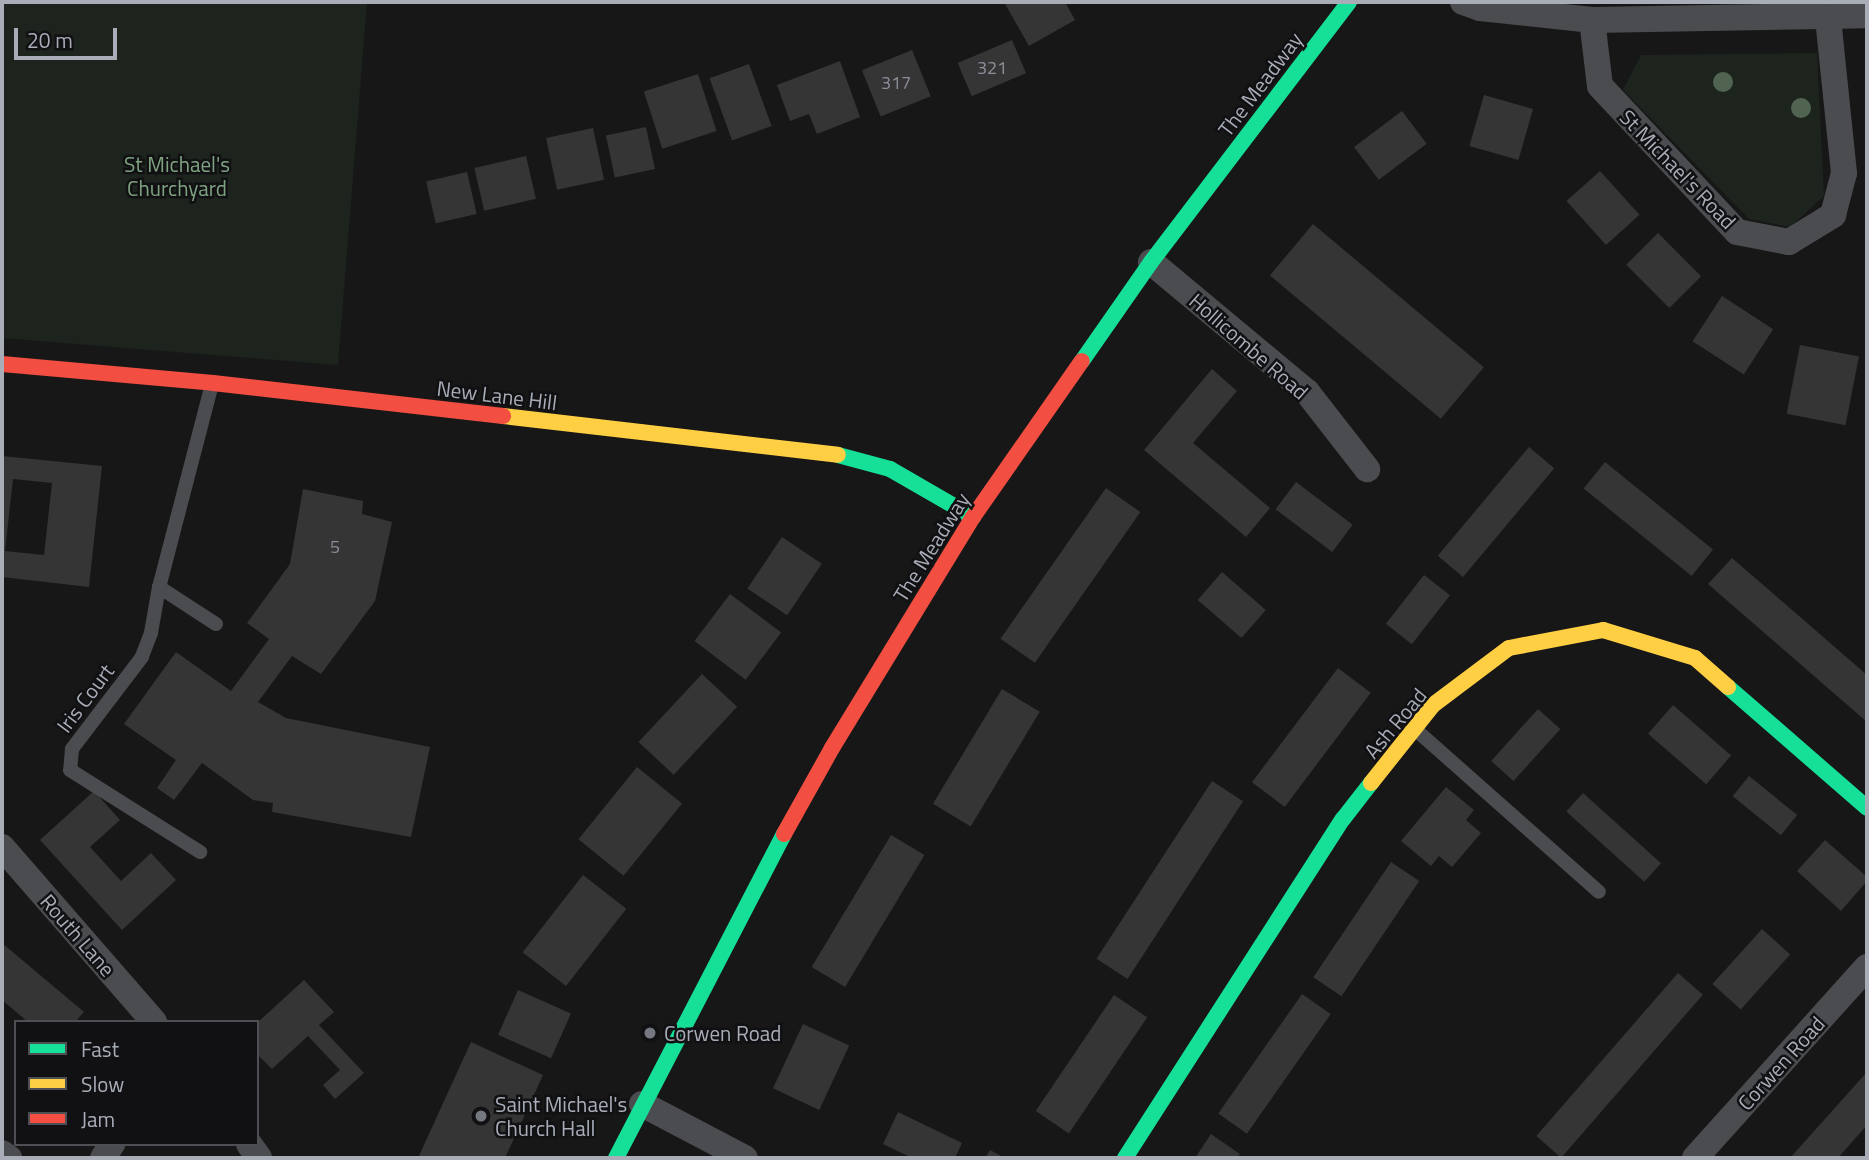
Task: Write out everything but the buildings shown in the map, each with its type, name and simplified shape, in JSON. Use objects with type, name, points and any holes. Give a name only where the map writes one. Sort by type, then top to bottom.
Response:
[{"type":"street","name":"The Meadway","points":[[616,1158],[774,851],[832,748],[973,517],[1151,262],[1349,2]]},
{"type":"street","points":[[1463,2],[1480,8],[1592,20],[1828,18],[1867,15]]},
{"type":"street","name":"St Michael's Road","points":[[1592,20],[1600,86],[1737,232],[1789,242],[1833,215],[1844,173],[1828,18]]},
{"type":"street","name":"Hollicombe Road","points":[[1151,262],[1307,392],[1367,469]]},
{"type":"street","name":"New Lane Hill","points":[[2,364],[212,383],[832,454],[890,469],[973,517]]},
{"type":"street","name":"Ash Road","points":[[1125,1158],[1343,819],[1433,705],[1509,649],[1604,630],[1695,658],[1867,808]]},
{"type":"street","name":"Routh Lane","points":[[2,847],[152,1020]]},
{"type":"street","name":"Corwen Road","points":[[1695,1158],[1867,967]]},
{"type":"street","points":[[642,1104],[745,1158]]},
{"type":"street","points":[[2,1153],[9,1158]]},
{"type":"lane","name":"Iris Court","points":[[200,852],[70,770],[72,749],[142,657],[151,633],[159,587],[212,383]]},
{"type":"lane","points":[[159,587],[216,624]]},
{"type":"lane","points":[[1415,729],[1599,892]]},
{"type":"green space","name":"St Michael's Churchyard","points":[[2,2],[367,2],[338,365],[2,338]]},
{"type":"green space","points":[[1817,53],[1824,196],[1790,227],[1749,219],[1623,90],[1641,55]]},
{"type":"traffic: fast","points":[[1082,361],[1151,262],[1349,2]]},
{"type":"traffic: fast","points":[[838,455],[890,469],[973,517]]},
{"type":"traffic: fast","points":[[1728,687],[1867,808]]},
{"type":"traffic: fast","points":[[1125,1158],[1343,819],[1371,783]]},
{"type":"traffic: fast","points":[[616,1158],[784,834]]},
{"type":"traffic: slow","points":[[503,416],[838,455]]},
{"type":"traffic: slow","points":[[1371,783],[1433,705],[1509,648],[1603,630],[1695,658],[1728,687]]},
{"type":"traffic: jam","points":[[784,834],[832,748],[973,517],[1082,361]]},
{"type":"traffic: jam","points":[[2,364],[213,383],[503,416]]},
{"type":"place","name":"Corwen Road","points":[[650,1033]]},
{"type":"place","name":"Saint Michael's Church Hall","points":[[481,1116]]}]
